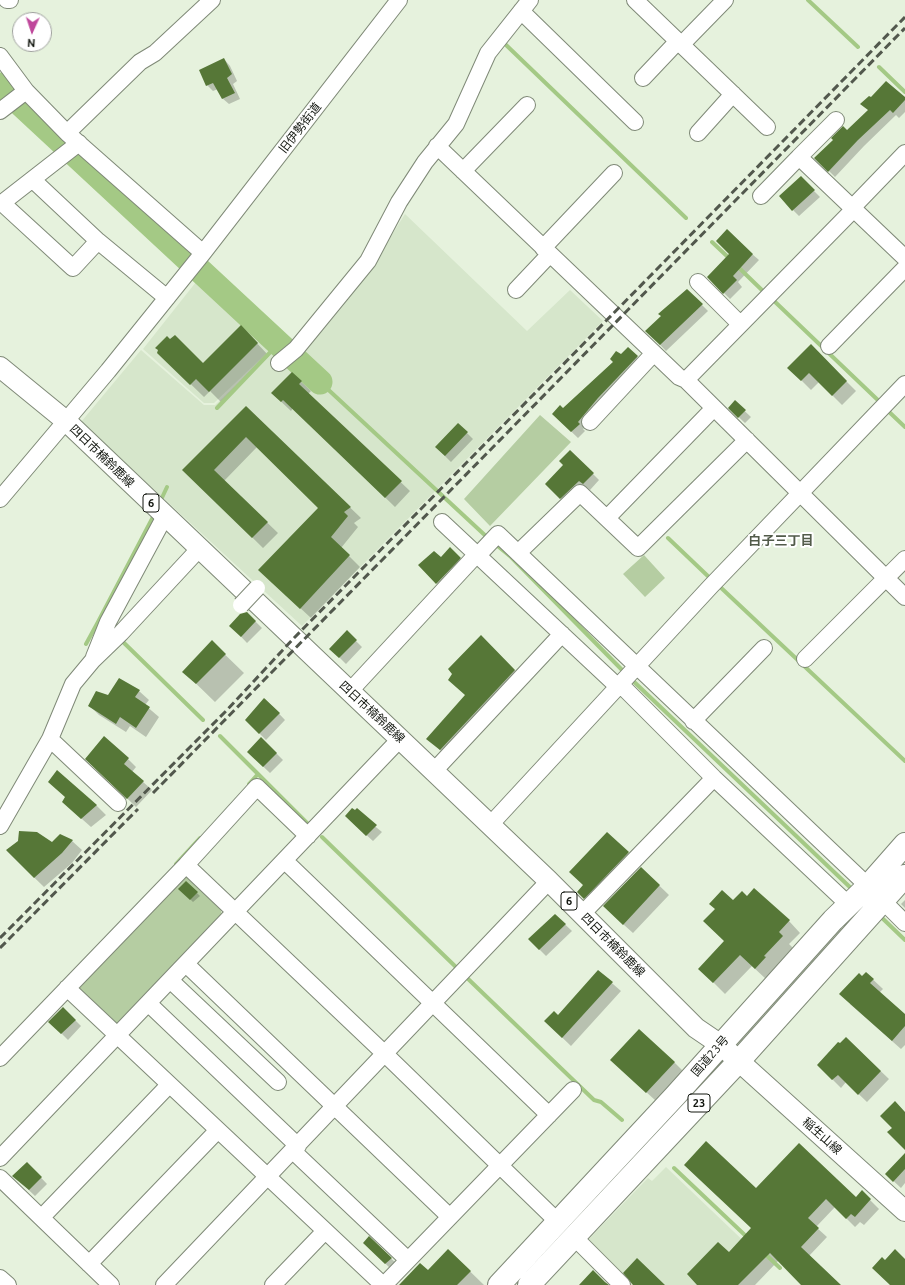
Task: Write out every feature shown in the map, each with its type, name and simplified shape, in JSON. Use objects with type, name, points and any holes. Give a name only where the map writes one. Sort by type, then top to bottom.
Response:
[{"type":"highway","name":"国道23号","points":[[529,1285],[573,1236],[739,1061],[868,901],[905,844]]},
{"type":"highway","name":"国道23号","points":[[499,1285],[721,1045],[833,920],[868,901],[905,876]]},
{"type":"main road","name":"四日市楠鈴鹿線","points":[[0,367],[66,421],[434,770],[549,881],[696,1028],[721,1045],[739,1061]]},
{"type":"main road","name":"稲生山線","points":[[739,1061],[905,1211]]},
{"type":"street","points":[[98,241],[73,268],[2,203],[63,157],[73,140],[140,62],[155,52],[212,0]]},
{"type":"street","points":[[635,0],[767,127]]},
{"type":"street","points":[[643,78],[725,0]]},
{"type":"street","name":"旧伊勢街道","points":[[0,499],[188,272],[391,3]]},
{"type":"street","points":[[279,363],[296,349],[368,261],[399,202],[437,146],[456,124],[488,53],[526,6],[635,122]]},
{"type":"street","points":[[0,56],[24,92],[73,140],[202,254]]},
{"type":"street","points":[[4,108],[24,92]]},
{"type":"street","points":[[698,133],[733,94]]},
{"type":"street","points":[[463,171],[527,105]]},
{"type":"street","points":[[761,196],[836,120]]},
{"type":"street","points":[[437,146],[679,377],[686,380],[905,596]]},
{"type":"street","points":[[686,380],[905,153]]},
{"type":"street","points":[[799,157],[905,258]]},
{"type":"street","points":[[516,290],[546,251],[614,173]]},
{"type":"street","points":[[33,180],[98,241],[167,298]]},
{"type":"street","points":[[830,346],[905,268]]},
{"type":"street","points":[[698,282],[740,324]]},
{"type":"street","points":[[590,422],[654,353]]},
{"type":"street","points":[[490,824],[799,493],[905,384]]},
{"type":"street","points":[[607,518],[714,408]]},
{"type":"street","points":[[519,552],[580,493],[638,548],[747,440]]},
{"type":"street","points":[[0,826],[50,739],[73,684],[93,660],[111,632],[165,516]]},
{"type":"street","points":[[442,522],[480,553],[615,684],[621,685],[714,778],[868,901],[905,923]]},
{"type":"street","points":[[350,691],[498,534],[519,552],[693,721],[868,901]]},
{"type":"street","points":[[111,632],[199,548]]},
{"type":"street","points":[[805,659],[905,559]]},
{"type":"street","points":[[240,605],[257,588]]},
{"type":"street","points":[[434,770],[562,634]]},
{"type":"street","points":[[693,721],[764,648]]},
{"type":"street","points":[[50,739],[118,803]]},
{"type":"street","points":[[0,1158],[400,739]]},
{"type":"street","points":[[582,914],[714,778]]},
{"type":"street","points":[[0,1058],[186,866],[257,787],[312,832]]},
{"type":"street","points":[[285,861],[549,1115]]},
{"type":"street","points":[[186,866],[500,1164],[557,1221]]},
{"type":"street","points":[[164,1285],[549,881]]},
{"type":"street","points":[[186,964],[450,1217]]},
{"type":"street","points":[[170,980],[278,1082]]},
{"type":"street","points":[[67,988],[384,1285],[573,1090]]},
{"type":"street","points":[[148,1003],[408,1260]]},
{"type":"street","points":[[42,1217],[169,1085]]},
{"type":"street","points":[[89,1264],[218,1130]]},
{"type":"street","points":[[0,1178],[111,1285]]},
{"type":"street","points":[[273,1285],[325,1231]]},
{"type":"street","points":[[573,1236],[622,1285]]},
{"type":"street","points":[[0,1278],[8,1285]]},
{"type":"shaded area","points":[[405,214],[527,331],[570,290],[603,321],[302,626],[81,422],[141,350],[204,405],[215,405],[271,352],[287,367],[317,337],[343,306],[376,260]]},
{"type":"shaded area","points":[[196,282],[270,350],[214,403],[204,403],[143,349]]},
{"type":"shaded area","points":[[540,415],[571,442],[490,526],[464,499]]},
{"type":"shaded area","points":[[644,555],[665,578],[645,597],[623,574]]},
{"type":"shaded area","points":[[186,874],[220,907],[222,915],[117,1023],[108,1024],[76,992],[76,985]]},
{"type":"shaded area","points":[[666,1167],[754,1251],[721,1285],[631,1285],[586,1242],[648,1178],[652,1181]]},
{"type":"building","points":[[224,58],[232,74],[227,78],[235,93],[222,99],[213,83],[206,86],[199,70]]},
{"type":"building","points":[[886,81],[905,97],[905,100],[893,113],[890,110],[858,140],[828,172],[814,158],[833,140],[831,138],[843,126],[847,130],[868,110],[860,104],[869,96],[871,97]]},
{"type":"building","points":[[801,176],[815,190],[792,211],[779,196]]},
{"type":"building","points":[[727,229],[753,254],[733,276],[737,280],[723,294],[707,277],[729,254],[716,241]]},
{"type":"building","points":[[687,289],[703,304],[660,345],[645,331],[661,316],[658,314]]},
{"type":"building","points":[[241,325],[258,343],[209,392],[196,379],[190,385],[157,353],[158,350],[155,348],[167,336],[170,339],[175,335],[203,363]]},
{"type":"building","points":[[811,344],[847,381],[832,396],[809,373],[801,381],[787,368]]},
{"type":"building","points":[[628,347],[638,356],[598,398],[578,422],[580,424],[571,432],[552,414],[560,405],[563,408],[613,362],[610,359],[616,351],[621,354]]},
{"type":"building","points":[[292,372],[302,381],[299,384],[402,481],[385,498],[283,400],[281,402],[271,393]]},
{"type":"building","points":[[735,400],[746,410],[738,418],[728,408]]},
{"type":"building","points":[[246,406],[351,507],[344,512],[348,516],[331,537],[350,555],[300,609],[258,570],[318,508],[246,437],[214,470],[268,522],[252,538],[182,470]]},
{"type":"building","points":[[458,423],[468,432],[445,456],[435,447]]},
{"type":"building","points":[[570,450],[594,473],[583,484],[579,481],[560,499],[545,484],[563,465],[559,461]]},
{"type":"building","points":[[450,547],[461,558],[436,584],[418,565],[434,551],[441,557]]},
{"type":"building","points":[[247,612],[256,621],[241,637],[229,626],[240,614]]},
{"type":"building","points":[[347,630],[357,640],[339,658],[329,649]]},
{"type":"building","points":[[481,635],[515,670],[440,750],[426,739],[465,695],[448,680],[452,674],[448,669]]},
{"type":"building","points":[[212,640],[226,654],[196,684],[182,672]]},
{"type":"building","points":[[119,678],[140,690],[135,697],[150,707],[136,728],[120,717],[116,724],[88,706],[96,691],[108,695]]},
{"type":"building","points":[[264,698],[280,713],[259,734],[245,720]]},
{"type":"building","points":[[104,736],[129,758],[124,764],[144,781],[127,799],[85,759]]},
{"type":"building","points":[[261,737],[277,753],[263,767],[247,752]]},
{"type":"building","points":[[57,770],[97,805],[81,819],[62,802],[65,797],[48,782]]},
{"type":"building","points":[[352,808],[355,810],[357,808],[377,825],[366,836],[345,816]]},
{"type":"building","points":[[19,831],[37,832],[52,842],[60,834],[73,840],[62,853],[34,878],[6,850],[18,841]]},
{"type":"building","points":[[607,832],[629,852],[584,899],[577,892],[583,885],[569,872]]},
{"type":"building","points":[[641,867],[660,885],[623,925],[603,906]]},
{"type":"building","points":[[186,881],[198,892],[190,900],[178,889]]},
{"type":"building","points":[[754,888],[790,920],[779,932],[783,936],[764,956],[766,957],[755,969],[740,955],[713,983],[698,969],[724,941],[703,921],[715,909],[709,904],[722,890],[733,900],[742,891],[747,896]]},
{"type":"building","points":[[555,914],[566,924],[539,950],[528,939]]},
{"type":"building","points":[[598,970],[613,982],[562,1038],[544,1021],[554,1011],[558,1015]]},
{"type":"building","points":[[866,972],[874,979],[870,983],[905,1014],[905,1026],[892,1041],[839,994],[859,973],[862,976]]},
{"type":"building","points":[[63,1007],[76,1020],[61,1034],[48,1022]]},
{"type":"building","points":[[639,1029],[675,1062],[646,1093],[610,1060]]},
{"type":"building","points":[[846,1037],[881,1071],[858,1095],[838,1075],[832,1080],[817,1065],[838,1042],[840,1043]]},
{"type":"building","points":[[895,1101],[905,1112],[905,1150],[887,1132],[892,1128],[880,1116]]},
{"type":"building","points":[[706,1141],[756,1188],[799,1143],[856,1197],[862,1190],[871,1199],[855,1217],[851,1214],[846,1219],[826,1199],[808,1218],[819,1228],[801,1247],[841,1285],[801,1285],[770,1253],[738,1285],[697,1285],[687,1274],[718,1242],[729,1252],[751,1228],[684,1165]]},
{"type":"building","points":[[905,1153],[905,1169],[893,1182],[885,1174]]},
{"type":"building","points":[[27,1162],[42,1177],[29,1190],[12,1176]]},
{"type":"building","points":[[369,1236],[392,1258],[385,1264],[363,1243]]},
{"type":"building","points":[[448,1249],[471,1271],[457,1285],[399,1285],[420,1263],[428,1270]]},
{"type":"building","points":[[895,1249],[905,1259],[905,1285],[890,1285],[872,1268],[882,1257],[885,1260]]},
{"type":"building","points":[[637,1258],[665,1285],[633,1285],[623,1273]]},
{"type":"building","points":[[593,1270],[605,1282],[609,1285],[579,1285]]},
{"type":"waterway","points":[[808,0],[858,47]]},
{"type":"waterway","points":[[504,43],[686,218]]},
{"type":"waterway","points":[[879,67],[905,92]]},
{"type":"waterway","points":[[0,85],[320,382]]},
{"type":"waterway","points":[[712,242],[730,259]]},
{"type":"waterway","points":[[736,265],[766,294]]},
{"type":"waterway","points":[[771,298],[882,404]]},
{"type":"waterway","points":[[217,408],[279,343]]},
{"type":"waterway","points":[[320,382],[489,539]]},
{"type":"waterway","points":[[886,409],[905,427]]},
{"type":"waterway","points":[[160,502],[167,487]]},
{"type":"waterway","points":[[103,625],[98,622],[153,517]]},
{"type":"waterway","points":[[668,538],[712,580]]},
{"type":"waterway","points":[[494,543],[511,557],[625,673]]},
{"type":"waterway","points":[[717,584],[905,761]]},
{"type":"waterway","points":[[86,644],[98,622]]},
{"type":"waterway","points":[[120,639],[203,720]]},
{"type":"waterway","points":[[630,678],[854,891]]},
{"type":"waterway","points":[[220,736],[309,825]]},
{"type":"waterway","points":[[249,784],[258,774]]},
{"type":"waterway","points":[[322,837],[459,970]]},
{"type":"waterway","points":[[176,864],[200,838]]},
{"type":"waterway","points":[[879,915],[905,940]]},
{"type":"waterway","points":[[464,975],[594,1100],[601,1102],[622,1120]]},
{"type":"waterway","points":[[674,1168],[749,1239]]},
{"type":"waterway","points":[[764,1253],[780,1268]]},
{"type":"railway","points":[[0,938],[227,710],[294,638],[905,17]]},
{"type":"railway","points":[[153,793],[905,28]]},
{"type":"railway","points":[[0,948],[138,809]]},
{"type":"district","name":"白子三丁目","points":[[781,541]]}]
